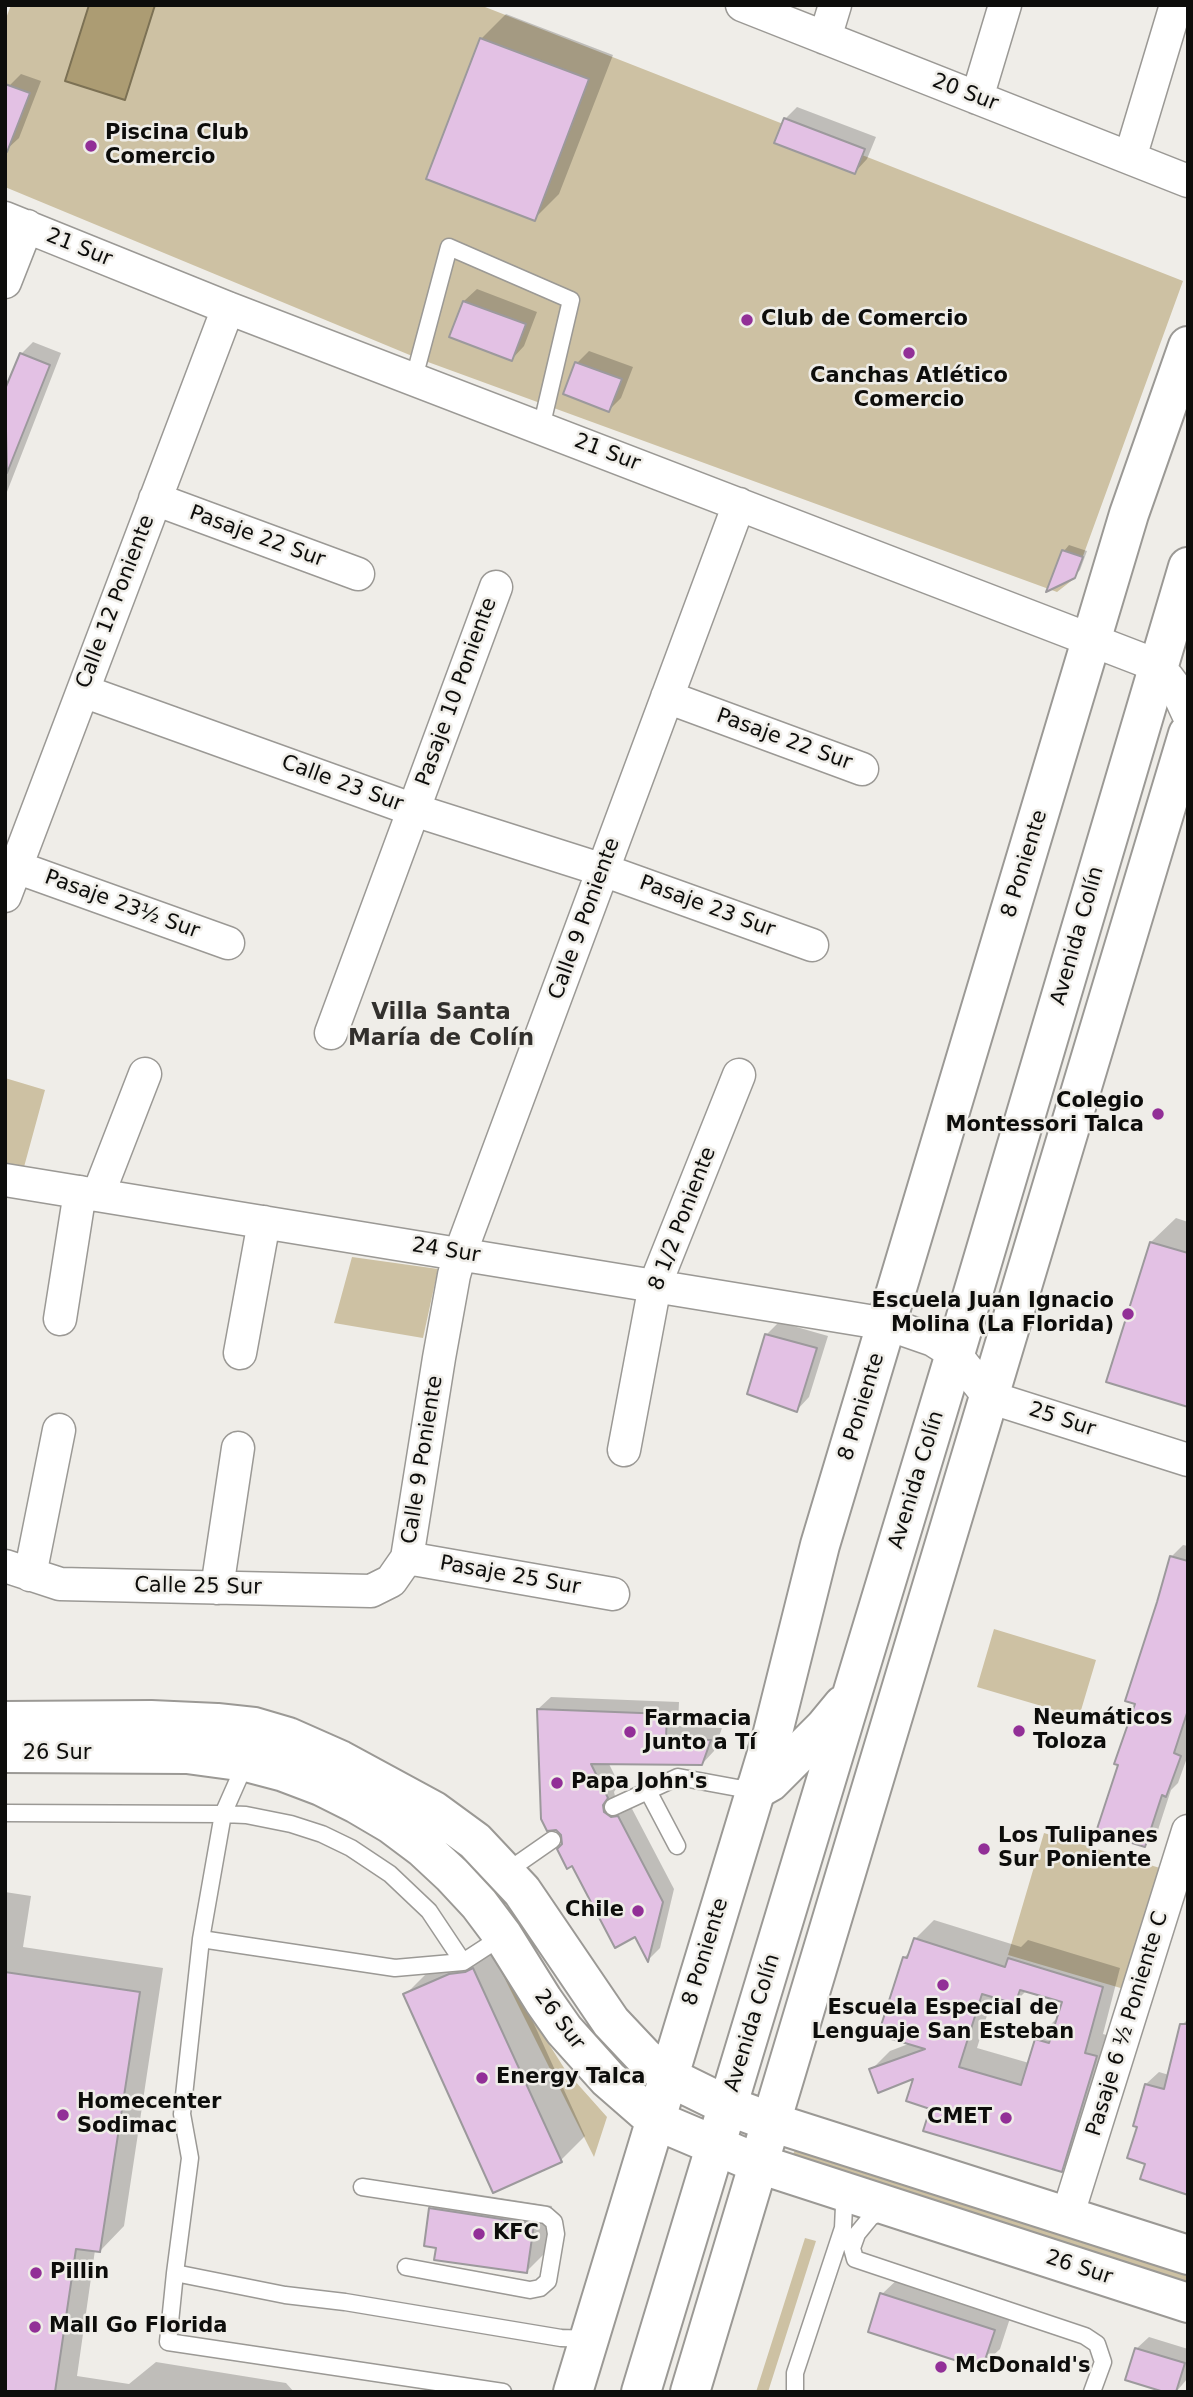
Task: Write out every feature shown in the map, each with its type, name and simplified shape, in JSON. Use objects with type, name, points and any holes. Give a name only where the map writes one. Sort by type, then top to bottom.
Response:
[{"type":"street","name":"20 Sur","points":[[742,5],[1188,181]]},
{"type":"street","points":[[825,38],[835,5]]},
{"type":"street","points":[[977,98],[1005,5]]},
{"type":"street","points":[[1130,158],[1176,5]]},
{"type":"street","points":[[5,282],[16,222]]},
{"type":"street","name":"21 Sur","points":[[16,222],[228,308],[1091,640],[1157,668],[1177,690],[1188,714]]},
{"type":"street","name":"Calle 12 Poniente","points":[[11,881],[228,308]]},
{"type":"street","name":"8 Poniente","points":[[573,2392],[776,1721],[820,1545],[1091,640],[1147,457],[1188,345]]},
{"type":"street","name":"Pasaje 22 Sur","points":[[155,499],[358,574]]},
{"type":"street","name":"Calle 9 Poniente","points":[[399,1569],[460,1254],[738,504]]},
{"type":"street","name":"Avenida Colín","points":[[641,2392],[955,1354],[1188,567]]},
{"type":"street","name":"Pasaje 10 Poniente","points":[[331,1033],[496,587]]},
{"type":"street","name":"Calle 23 Sur","points":[[83,691],[414,810],[603,870]]},
{"type":"street","name":"Pasaje 22 Sur","points":[[667,697],[862,769]]},
{"type":"street","points":[[690,2392],[989,1397],[1177,801],[1188,734]]},
{"type":"street","name":"Pasaje 23 Sur","points":[[603,870],[812,945]]},
{"type":"street","name":"Pasaje 23½ Sur","points":[[11,881],[228,943]]},
{"type":"street","points":[[60,1319],[89,1194],[145,1074]]},
{"type":"street","name":"8 1/2 Poniente","points":[[624,1450],[655,1286],[739,1075]]},
{"type":"street","name":"24 Sur","points":[[5,1180],[887,1324],[933,1340],[955,1354]]},
{"type":"street","points":[[240,1353],[264,1222]]},
{"type":"street","points":[[955,1354],[989,1397]]},
{"type":"street","name":"25 Sur","points":[[989,1397],[1188,1460]]},
{"type":"street","points":[[18,1570],[59,1430]]},
{"type":"street","points":[[217,1588],[238,1448]]},
{"type":"street","name":"Calle 25 Sur","points":[[18,1570],[60,1584],[371,1591],[399,1569]]},
{"type":"street","name":"Pasaje 25 Sur","points":[[399,1569],[613,1594]]},
{"type":"street","points":[[754,1791],[770,1782],[824,1728],[852,1692]]},
{"type":"street","name":"26 Sur","points":[[5,1721],[151,1720],[254,1727],[288,1737],[340,1760],[434,1811],[475,1841],[506,1872],[552,1931],[611,2022],[644,2057],[669,2077],[728,2106],[771,2122],[1188,2255]]},
{"type":"street","points":[[246,1762],[251,1751],[288,1737]]},
{"type":"street","name":"26 Sur","points":[[5,1754],[187,1754],[246,1762],[321,1786],[391,1824],[423,1848],[452,1875],[479,1904],[503,1936],[564,2030],[608,2079],[655,2120],[759,2164],[1188,2303]]},
{"type":"street","name":"Pasaje 6 ½ Poniente C","points":[[1067,2217],[1188,1830]]},
{"type":"lane","points":[[414,378],[449,247],[571,300],[541,428]]},
{"type":"lane","points":[[246,1762],[223,1814],[201,1939],[182,2114],[190,2158],[169,2342],[503,2392]]},
{"type":"lane","points":[[613,1807],[678,1777],[754,1791]]},
{"type":"lane","points":[[648,1791],[677,1846]]},
{"type":"lane","points":[[5,1813],[246,1815],[291,1824],[322,1834],[371,1860],[408,1889],[429,1911],[463,1962]]},
{"type":"lane","points":[[506,1872],[552,1840]]},
{"type":"lane","points":[[201,1939],[395,1968],[463,1962],[503,1936]]},
{"type":"lane","points":[[362,2187],[546,2215],[554,2222],[556,2234],[548,2281],[540,2288],[530,2290],[406,2267]]},
{"type":"lane","points":[[795,2392],[795,2373],[843,2228],[844,2206],[839,2189]]},
{"type":"lane","points":[[892,2206],[871,2217],[857,2234],[852,2248],[855,2259],[1084,2336],[1097,2344],[1103,2362],[1093,2392]]},
{"type":"lane","points":[[175,2273],[285,2295],[357,2304],[561,2338],[591,2339]]},
{"type":"shaded area","name":"Club de Comercio","points":[[11,5],[480,5],[1183,281],[1075,578],[1057,592],[417,358],[5,187],[5,21]]},
{"type":"shaded area","points":[[89,5],[155,5],[125,100],[65,81]]},
{"type":"shaded area","points":[[5,1078],[45,1090],[24,1167],[5,1163]]},
{"type":"shaded area","points":[[352,1257],[438,1269],[423,1338],[334,1323]]},
{"type":"shaded area","points":[[994,1629],[1096,1660],[1079,1717],[977,1687]]},
{"type":"shaded area","points":[[1044,1833],[1160,1868],[1124,1989],[1008,1955]]},
{"type":"shaded area","points":[[495,1959],[566,2071],[607,2117],[594,2157]]},
{"type":"shaded area","points":[[796,2148],[1188,2272],[1188,2291],[791,2158]]},
{"type":"shaded area","points":[[805,2238],[816,2241],[768,2392],[756,2392]]},
{"type":"building","points":[[480,38],[589,79],[535,221],[426,179]]},
{"type":"building","points":[[5,84],[30,93],[7,152],[5,152]]},
{"type":"building","points":[[784,118],[865,149],[855,174],[774,143]]},
{"type":"building","points":[[463,301],[526,324],[512,361],[449,337]]},
{"type":"building","points":[[20,353],[50,365],[7,473],[5,389]]},
{"type":"building","points":[[575,362],[622,379],[609,412],[563,394]]},
{"type":"building","points":[[1062,550],[1083,557],[1075,578],[1046,592]]},
{"type":"building","points":[[1150,1242],[1188,1253],[1188,1407],[1106,1382]]},
{"type":"building","points":[[765,1334],[817,1348],[797,1412],[747,1394]]},
{"type":"building","points":[[1170,1556],[1188,1561],[1188,1710],[1174,1753],[1181,1756],[1166,1797],[1162,1795],[1145,1847],[1096,1832],[1118,1765],[1114,1764],[1135,1704],[1125,1701]]},
{"type":"building","points":[[537,1709],[667,1714],[666,1738],[711,1740],[702,1765],[591,1764],[608,1798],[603,1805],[604,1812],[611,1817],[618,1816],[663,1902],[648,1962],[635,1937],[615,1948],[572,1866],[567,1869],[557,1849],[562,1844],[561,1835],[556,1830],[547,1831],[541,1819]]},
{"type":"building","points":[[914,1938],[1005,1967],[1008,1958],[1103,1987],[1085,2053],[1097,2056],[1062,2172],[923,2131],[930,2109],[906,2101],[913,2079],[878,2093],[869,2069],[925,2049],[878,2035],[903,1957],[907,1958]],"holes":[[[1020,1990],[1062,2002],[1049,2043],[1035,2039],[1021,2085],[959,2067],[982,1994],[1015,2004]]]},
{"type":"building","name":"Energy Talca","points":[[473,1968],[562,2162],[493,2193],[403,1994],[449,1974]]},
{"type":"building","name":"Homecenter Sodimac","points":[[5,1972],[140,1992],[100,2252],[76,2249],[55,2392],[5,2392]]},
{"type":"building","points":[[1180,2024],[1188,2024],[1188,2195],[1140,2179],[1145,2164],[1127,2158],[1137,2127],[1133,2126],[1145,2084],[1164,2089]]},
{"type":"building","name":"KFC","points":[[429,2208],[534,2224],[527,2273],[434,2260],[436,2248],[424,2246]]},
{"type":"building","points":[[880,2293],[995,2330],[982,2369],[868,2332]]},
{"type":"building","points":[[1135,2348],[1185,2363],[1176,2392],[1164,2392],[1125,2380]]},
{"type":"place","name":"Piscina Club Comercio","points":[[91,146]]},
{"type":"place","name":"Club de Comercio","points":[[747,320]]},
{"type":"place","name":"Canchas Atlético Comercio","points":[[909,353]]},
{"type":"place","name":"Colegio Montessori Talca","points":[[1158,1114]]},
{"type":"place","name":"Escuela Juan Ignacio Molina (La Florida)","points":[[1128,1314]]},
{"type":"place","name":"Neumáticos Toloza","points":[[1019,1731]]},
{"type":"place","name":"Farmacia Junto a Tí","points":[[630,1732]]},
{"type":"place","name":"Papa John's","points":[[557,1783]]},
{"type":"place","name":"Los Tulipanes Sur Poniente","points":[[984,1849]]},
{"type":"place","name":"Chile","points":[[638,1911]]},
{"type":"place","name":"Escuela Especial de Lenguaje San Esteban","points":[[943,1985]]},
{"type":"place","name":"Energy Talca","points":[[482,2078]]},
{"type":"place","name":"Homecenter Sodimac","points":[[63,2115]]},
{"type":"place","name":"CMET","points":[[1006,2118]]},
{"type":"place","name":"KFC","points":[[479,2234]]},
{"type":"place","name":"Pillin","points":[[36,2273]]},
{"type":"place","name":"Mall Go Florida","points":[[35,2327]]},
{"type":"place","name":"McDonald's","points":[[941,2367]]},
{"type":"district","name":"Villa Santa María de Colín","points":[[441,1026]]}]
